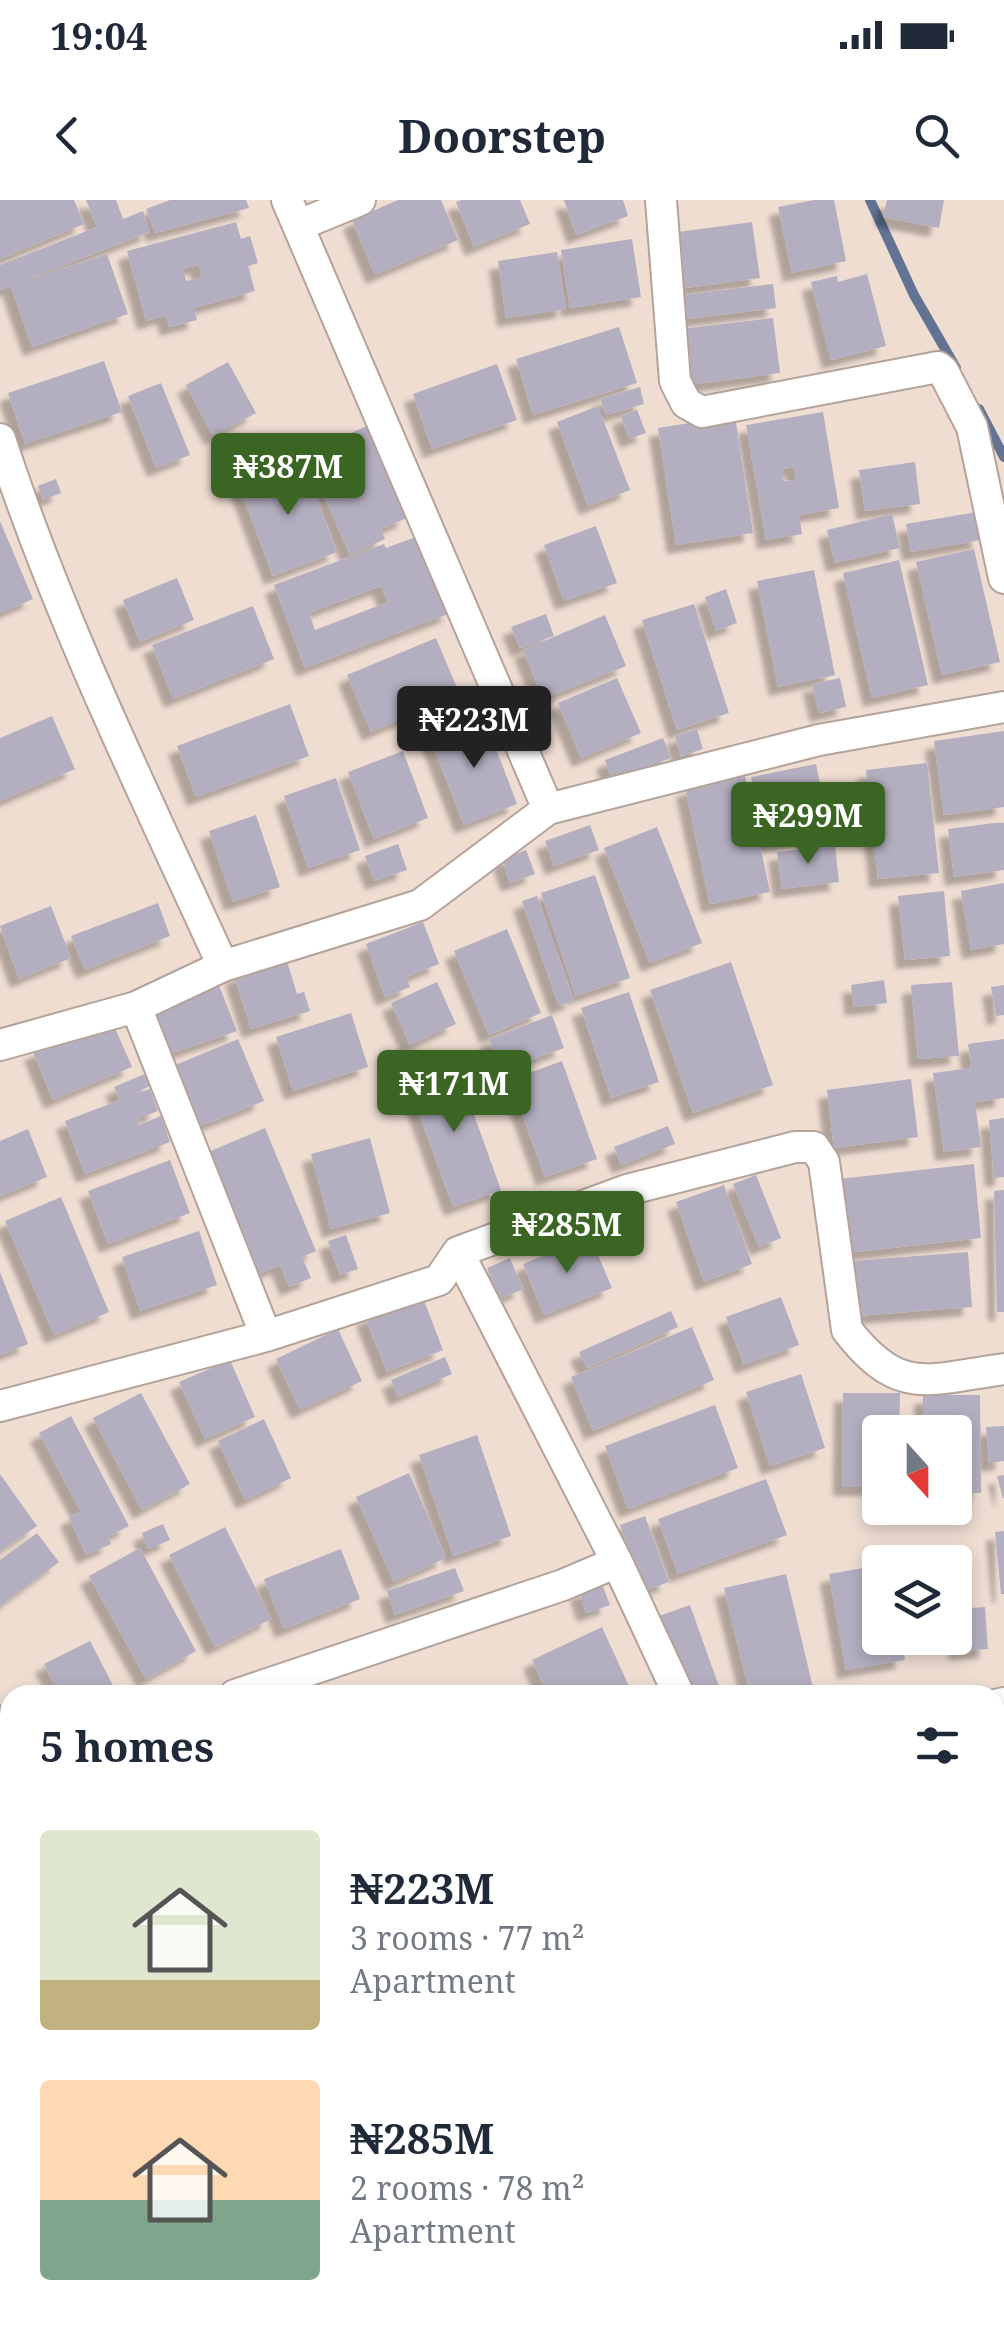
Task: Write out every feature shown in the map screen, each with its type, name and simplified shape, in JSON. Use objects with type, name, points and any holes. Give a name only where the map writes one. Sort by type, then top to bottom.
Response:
[{"type":"street","points":[[360,200],[293,212],[548,809]]},
{"type":"street","points":[[661,200],[675,380],[686,403],[702,412],[938,366],[972,427],[1004,578]]},
{"type":"street","points":[[0,438],[7,485],[223,966]]},
{"type":"street","points":[[0,1046],[136,1006],[223,966],[420,905],[548,809],[819,740],[1004,706]]},
{"type":"street","points":[[136,1006],[266,1336]]},
{"type":"street","points":[[0,1406],[266,1336],[439,1280],[458,1252],[627,1190],[795,1147],[814,1147],[824,1162],[847,1330],[861,1348],[884,1370],[917,1381],[1004,1369]]},
{"type":"street","points":[[458,1252],[617,1562],[673,1685]]},
{"type":"street","points":[[265,1685],[564,1585],[617,1562]]},
{"type":"building","points":[[0,200],[74,200],[84,224],[0,259]]},
{"type":"building","points":[[86,200],[116,200],[123,219],[143,211],[150,232],[20,282],[107,254],[128,314],[32,347],[11,286],[0,290],[0,265],[97,227]]},
{"type":"building","points":[[170,200],[246,200],[249,208],[155,233],[146,209]]},
{"type":"building","points":[[398,200],[441,200],[458,240],[375,275],[352,220]]},
{"type":"building","points":[[520,200],[530,224],[474,247],[456,202]]},
{"type":"building","points":[[564,200],[623,200],[628,216],[576,235]]},
{"type":"building","points":[[834,200],[846,261],[792,273],[778,207]]},
{"type":"building","points":[[887,200],[944,200],[939,228],[883,217]]},
{"type":"building","points":[[236,222],[241,239],[250,236],[258,263],[248,266],[255,291],[194,308],[197,320],[169,327],[166,315],[146,321],[127,251]],"holes":[[[199,265],[202,277],[186,281],[183,269]]]},
{"type":"building","points":[[752,222],[760,278],[678,289],[671,233]]},
{"type":"building","points":[[632,239],[641,297],[570,308],[561,250]]},
{"type":"building","points":[[557,252],[566,309],[506,318],[498,261]]},
{"type":"building","points":[[867,274],[886,346],[831,360],[811,282],[837,276],[838,282]]},
{"type":"building","points":[[773,284],[776,308],[678,320],[675,296]]},
{"type":"building","points":[[773,318],[780,373],[688,385],[681,329]]},
{"type":"building","points":[[619,327],[637,383],[533,415],[516,359]]},
{"type":"building","points":[[104,361],[122,412],[25,444],[8,393]]},
{"type":"building","points":[[228,362],[256,413],[213,436],[186,385]]},
{"type":"building","points":[[497,364],[517,420],[432,449],[413,394]]},
{"type":"building","points":[[161,383],[190,455],[156,468],[128,396]]},
{"type":"building","points":[[640,387],[644,404],[606,415],[600,399]]},
{"type":"building","points":[[598,406],[630,490],[588,506],[557,422]]},
{"type":"building","points":[[637,410],[646,433],[629,439],[621,416]]},
{"type":"building","points":[[823,412],[839,508],[799,515],[802,534],[766,540],[746,425]],"holes":[[[794,467],[796,480],[784,481],[782,469]]]},
{"type":"building","points":[[735,416],[753,533],[676,545],[658,428]]},
{"type":"building","points":[[367,426],[407,518],[381,529],[385,539],[350,555],[313,470],[350,455],[342,437]]},
{"type":"building","points":[[302,459],[337,552],[273,576],[238,483]]},
{"type":"building","points":[[915,462],[920,504],[865,511],[859,470]]},
{"type":"building","points":[[56,479],[61,493],[43,500],[38,486]]},
{"type":"building","points":[[977,512],[981,540],[911,552],[906,524]]},
{"type":"building","points":[[892,514],[900,548],[835,563],[827,530]]},
{"type":"building","points":[[0,521],[33,599],[0,613]]},
{"type":"building","points":[[596,526],[617,583],[564,601],[544,545]]},
{"type":"building","points":[[421,535],[451,613],[305,668],[274,585],[384,544],[386,548]],"holes":[[[381,586],[388,602],[315,630],[309,613]]]},
{"type":"building","points":[[974,549],[1000,662],[942,675],[916,562]]},
{"type":"building","points":[[899,560],[928,685],[872,698],[843,573]]},
{"type":"building","points":[[814,570],[835,675],[778,687],[757,581]]},
{"type":"building","points":[[177,578],[194,620],[140,642],[123,600]]},
{"type":"building","points":[[726,589],[737,623],[716,631],[705,597]]},
{"type":"building","points":[[694,604],[729,713],[677,730],[642,620]]},
{"type":"building","points":[[253,606],[274,659],[173,699],[152,645]]},
{"type":"building","points":[[546,614],[554,636],[520,648],[511,627]]},
{"type":"building","points":[[605,615],[626,666],[543,699],[523,650]]},
{"type":"building","points":[[436,638],[460,695],[371,732],[347,675]]},
{"type":"building","points":[[617,678],[641,733],[581,758],[558,703]]},
{"type":"building","points":[[840,678],[846,707],[819,713],[812,684]]},
{"type":"building","points":[[290,704],[309,756],[196,797],[177,746]]},
{"type":"building","points":[[52,716],[75,769],[0,801],[0,738]]},
{"type":"building","points":[[484,717],[517,804],[464,825],[430,738]]},
{"type":"building","points":[[697,729],[703,749],[681,756],[675,736]]},
{"type":"building","points":[[1004,731],[1004,807],[944,815],[934,741]]},
{"type":"building","points":[[663,738],[671,758],[612,781],[605,760]]},
{"type":"building","points":[[403,751],[428,818],[374,839],[348,772]]},
{"type":"building","points":[[927,763],[939,873],[878,879],[866,770]]},
{"type":"building","points":[[816,764],[830,832],[765,845],[751,777]]},
{"type":"building","points":[[745,775],[770,892],[710,904],[685,788]]},
{"type":"building","points":[[336,778],[360,850],[308,868],[284,796]]},
{"type":"building","points":[[256,815],[280,887],[233,902],[209,831]]},
{"type":"building","points":[[1004,823],[1004,870],[954,877],[948,829]]},
{"type":"building","points":[[590,825],[599,850],[554,866],[545,841]]},
{"type":"building","points":[[657,827],[702,943],[650,963],[604,848]]},
{"type":"building","points":[[398,844],[407,870],[374,881],[365,856]]},
{"type":"building","points":[[835,845],[839,882],[782,889],[777,852]]},
{"type":"building","points":[[526,850],[535,874],[510,883],[502,859]]},
{"type":"building","points":[[595,875],[630,978],[576,996],[541,893]]},
{"type":"building","points":[[1004,883],[1004,944],[971,950],[961,891]]},
{"type":"building","points":[[944,891],[950,956],[905,960],[898,896]]},
{"type":"building","points":[[537,896],[574,1000],[559,1006],[522,901]]},
{"type":"building","points":[[158,903],[170,936],[85,970],[71,936]]},
{"type":"building","points":[[51,906],[71,958],[19,979],[0,926]]},
{"type":"building","points":[[423,922],[439,964],[406,977],[410,987],[385,997],[366,944]]},
{"type":"building","points":[[507,929],[541,1013],[489,1035],[454,951]]},
{"type":"building","points":[[286,958],[297,994],[304,992],[310,1011],[251,1029],[234,975]]},
{"type":"building","points":[[731,962],[773,1085],[693,1113],[650,990]]},
{"type":"building","points":[[884,980],[887,1003],[854,1007],[851,985]]},
{"type":"building","points":[[437,982],[456,1024],[410,1045],[391,1003]]},
{"type":"building","points":[[952,982],[959,1056],[918,1059],[911,985]]},
{"type":"building","points":[[218,983],[237,1031],[166,1055],[150,1009]]},
{"type":"building","points":[[1004,985],[1004,1015],[996,1016],[991,987]]},
{"type":"building","points":[[629,992],[659,1082],[611,1098],[581,1008]]},
{"type":"building","points":[[351,1013],[368,1067],[293,1091],[276,1037]]},
{"type":"building","points":[[552,1015],[564,1048],[500,1071],[489,1039]]},
{"type":"building","points":[[111,1019],[132,1067],[53,1100],[33,1052]]},
{"type":"building","points":[[238,1039],[264,1101],[198,1127],[173,1066]]},
{"type":"building","points":[[1004,1039],[1004,1098],[975,1102],[981,1147],[944,1152],[933,1073],[971,1068],[968,1044]]},
{"type":"building","points":[[562,1061],[597,1159],[545,1177],[510,1080]]},
{"type":"building","points":[[455,1062],[501,1190],[453,1207],[407,1080]]},
{"type":"building","points":[[147,1073],[152,1085],[129,1096],[150,1089],[158,1111],[137,1119],[139,1125],[161,1116],[170,1142],[85,1174],[65,1121],[120,1100],[114,1087]]},
{"type":"building","points":[[911,1079],[918,1137],[834,1148],[827,1090]]},
{"type":"building","points":[[1004,1118],[1004,1177],[994,1178],[989,1120]]},
{"type":"building","points":[[668,1126],[675,1144],[621,1165],[614,1147]]},
{"type":"building","points":[[265,1128],[316,1251],[302,1257],[311,1278],[289,1287],[280,1265],[256,1275],[206,1153]]},
{"type":"building","points":[[28,1129],[47,1177],[0,1196],[0,1141]]},
{"type":"building","points":[[370,1138],[390,1213],[331,1229],[311,1154]]},
{"type":"building","points":[[170,1160],[190,1213],[108,1244],[88,1191]]},
{"type":"building","points":[[974,1164],[981,1238],[847,1253],[839,1179]]},
{"type":"building","points":[[756,1175],[781,1238],[759,1247],[733,1184]]},
{"type":"building","points":[[724,1185],[752,1264],[704,1282],[676,1202]]},
{"type":"building","points":[[1004,1190],[1004,1312],[997,1312],[994,1191]]},
{"type":"building","points":[[61,1197],[109,1312],[54,1335],[5,1221]]},
{"type":"building","points":[[199,1231],[217,1285],[140,1311],[122,1257]]},
{"type":"building","points":[[346,1235],[358,1269],[340,1275],[328,1241]]},
{"type":"building","points":[[590,1236],[612,1288],[544,1315],[523,1264]]},
{"type":"building","points":[[968,1252],[972,1307],[856,1316],[852,1261]]},
{"type":"building","points":[[510,1258],[523,1289],[500,1299],[487,1268]]},
{"type":"building","points":[[0,1272],[28,1344],[0,1355]]},
{"type":"building","points":[[422,1295],[443,1350],[387,1372],[365,1317]]},
{"type":"building","points":[[781,1297],[799,1345],[744,1365],[726,1317]]},
{"type":"building","points":[[671,1311],[678,1327],[587,1368],[579,1352]]},
{"type":"building","points":[[692,1327],[714,1380],[593,1431],[571,1377]]},
{"type":"building","points":[[338,1329],[362,1381],[300,1410],[276,1359]]},
{"type":"building","points":[[445,1357],[452,1374],[398,1397],[391,1380]]},
{"type":"building","points":[[230,1360],[255,1417],[205,1439],[179,1382]]},
{"type":"building","points":[[801,1374],[825,1448],[770,1466],[746,1392]]},
{"type":"building","points":[[141,1393],[190,1484],[142,1510],[93,1418]]},
{"type":"building","points":[[843,1393],[900,1393],[899,1415],[862,1415],[862,1487],[842,1487]]},
{"type":"building","points":[[923,1395],[980,1395],[981,1493],[972,1493],[972,1415],[923,1415]]},
{"type":"building","points":[[715,1405],[738,1468],[628,1509],[605,1446]]},
{"type":"building","points":[[71,1416],[129,1526],[108,1537],[111,1544],[86,1555],[69,1517],[81,1512],[39,1433]]},
{"type":"building","points":[[264,1419],[291,1478],[245,1500],[218,1441]]},
{"type":"building","points":[[1004,1426],[1004,1461],[989,1463],[986,1427]]},
{"type":"building","points":[[477,1435],[511,1536],[453,1556],[419,1455]]},
{"type":"building","points":[[409,1473],[446,1558],[394,1582],[356,1497]]},
{"type":"building","points":[[0,1474],[37,1526],[0,1551]]},
{"type":"building","points":[[1004,1475],[1004,1498],[1003,1498],[997,1476]]},
{"type":"building","points":[[766,1479],[787,1535],[678,1574],[658,1519]]},
{"type":"building","points":[[645,1516],[669,1582],[644,1591],[620,1525]]},
{"type":"building","points":[[163,1524],[170,1540],[148,1549],[142,1533]]},
{"type":"building","points":[[225,1527],[271,1619],[215,1647],[169,1555]]},
{"type":"building","points":[[1004,1531],[1004,1594],[1001,1594],[995,1532]]},
{"type":"building","points":[[37,1533],[59,1562],[0,1606],[0,1560]]},
{"type":"building","points":[[140,1548],[196,1651],[146,1679],[89,1576]]},
{"type":"building","points":[[341,1549],[360,1599],[284,1629],[264,1579]]},
{"type":"building","points":[[455,1568],[464,1591],[395,1615],[387,1591]]},
{"type":"building","points":[[862,1568],[862,1655],[904,1655],[905,1660],[846,1670],[829,1574]]},
{"type":"building","points":[[786,1574],[812,1685],[748,1685],[724,1588]]},
{"type":"building","points":[[602,1584],[610,1605],[586,1613],[579,1591]]},
{"type":"building","points":[[690,1605],[718,1685],[683,1685],[659,1616]]},
{"type":"building","points":[[985,1607],[988,1649],[972,1650],[972,1608]]},
{"type":"building","points":[[602,1627],[628,1685],[543,1685],[532,1660]]},
{"type":"building","points":[[90,1641],[113,1685],[55,1685],[44,1664]]},
{"type":"waterway","points":[[870,200],[914,295],[956,368]]},
{"type":"waterway","points":[[979,409],[1004,457]]}]
